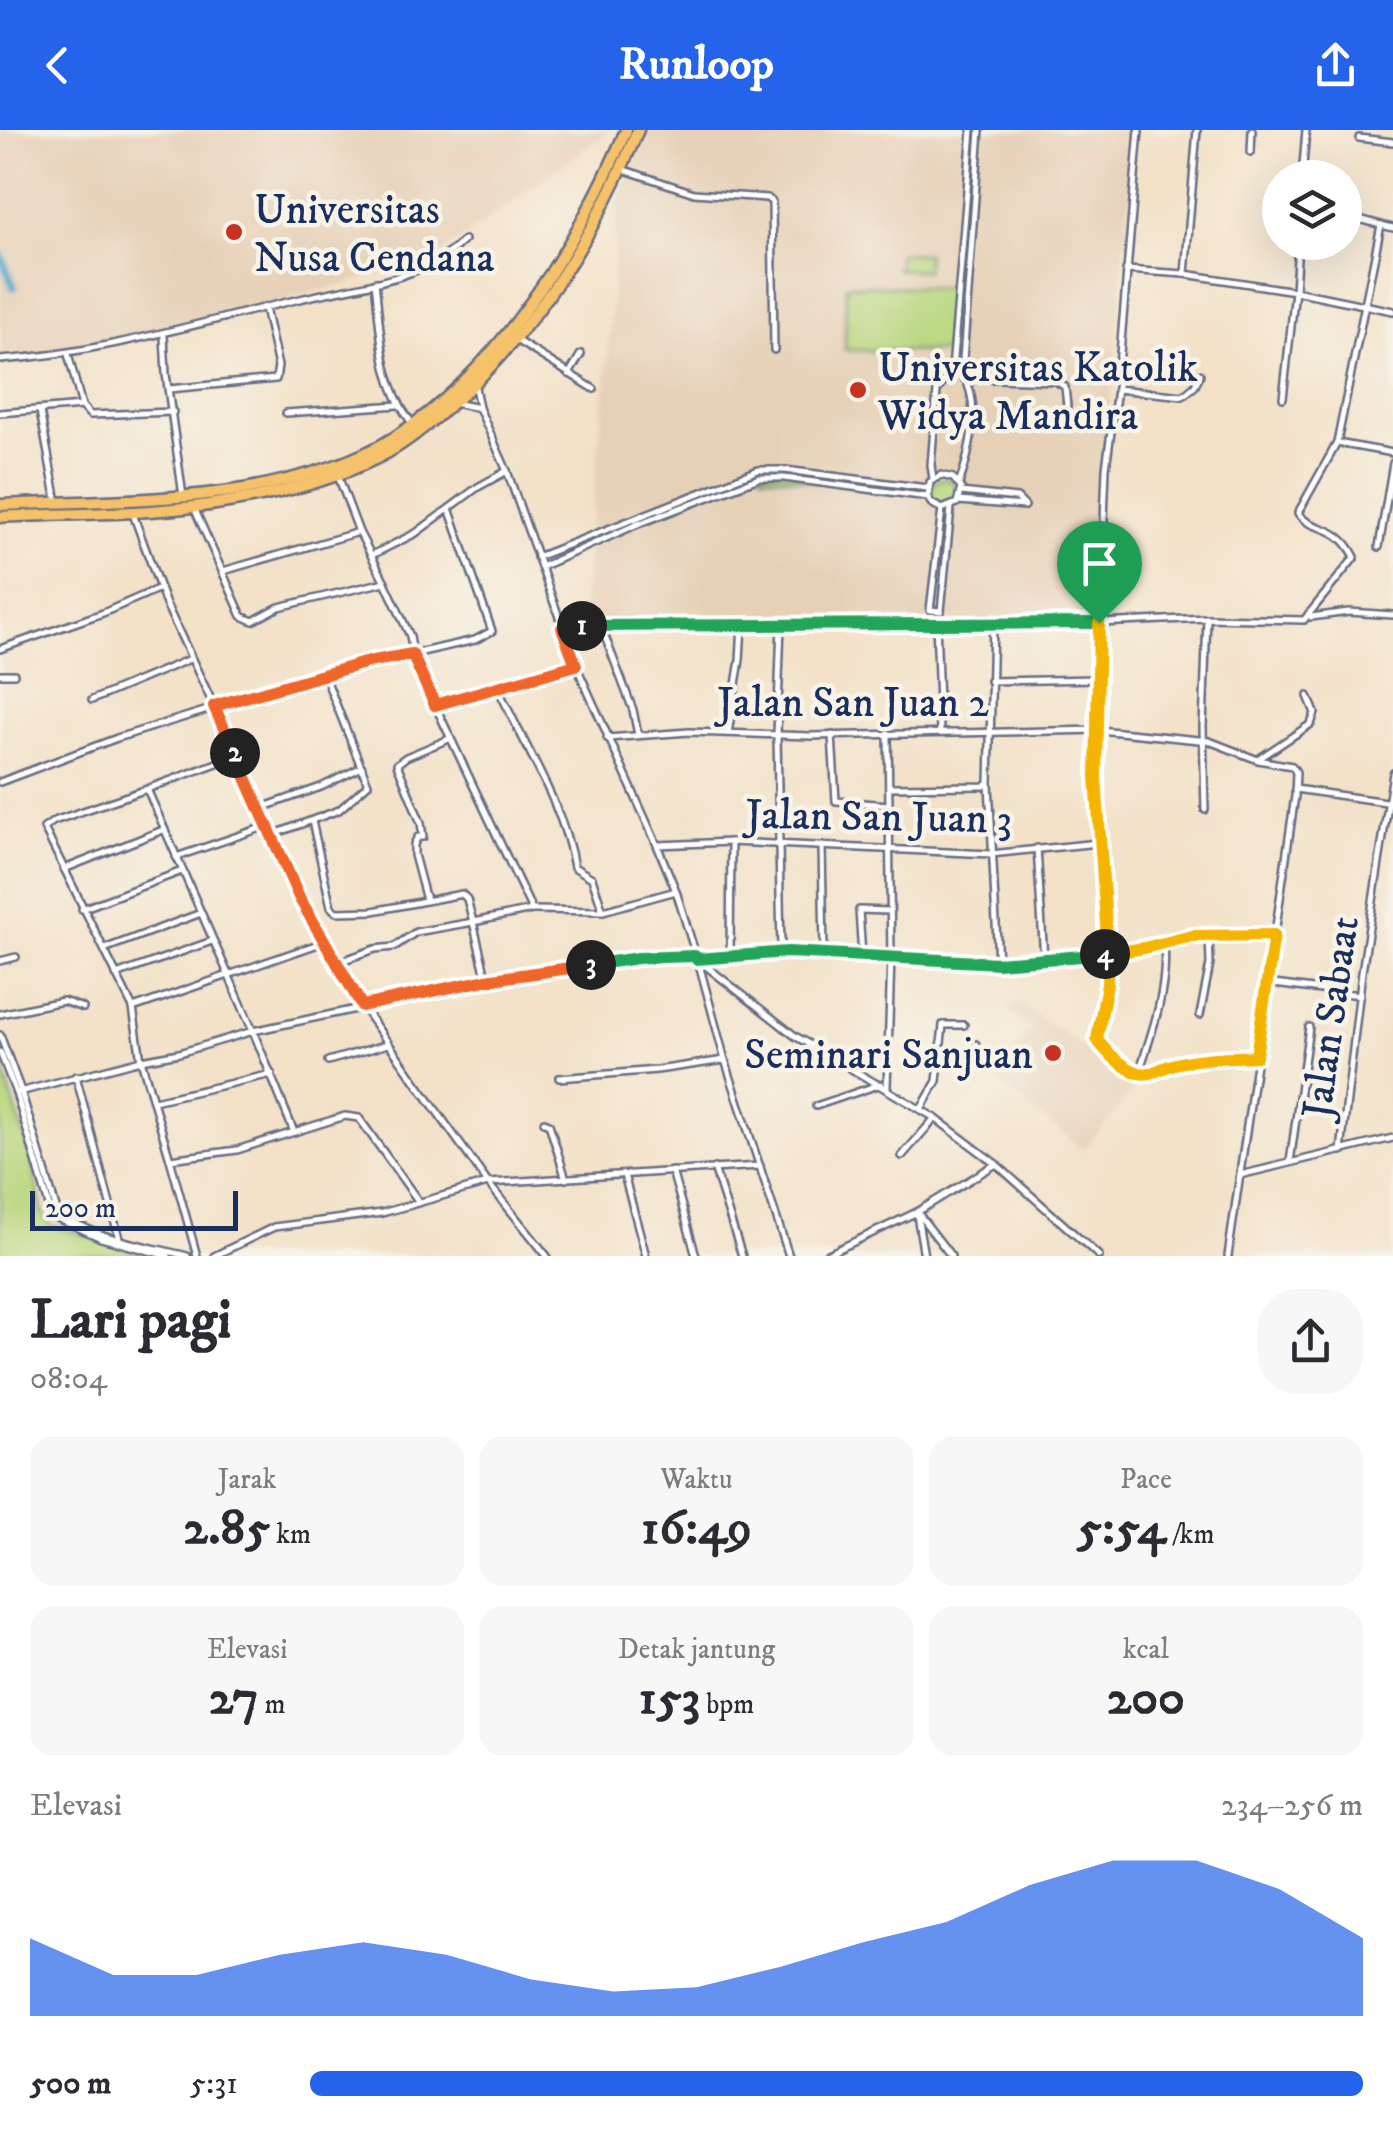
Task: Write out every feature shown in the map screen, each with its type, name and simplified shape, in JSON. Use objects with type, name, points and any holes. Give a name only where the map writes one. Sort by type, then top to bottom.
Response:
[{"type":"highway","points":[[617,167],[626,130]]},
{"type":"highway","points":[[0,517],[246,488],[328,467],[374,449],[413,424],[528,315],[574,258],[638,130]]},
{"type":"highway","points":[[0,505],[57,502],[132,511],[194,507],[257,497],[337,474],[380,457],[454,403],[516,340],[528,315]]},
{"type":"street","points":[[933,479],[937,391],[952,370],[972,130]]},
{"type":"street","points":[[958,502],[972,402],[962,374],[980,130]]},
{"type":"street","points":[[1139,130],[1106,468],[1099,623],[1098,843],[1108,954],[1097,1039],[1138,1073],[1150,1073],[1172,1064],[1256,1056]]},
{"type":"street","points":[[1185,274],[1197,130]]},
{"type":"street","points":[[1251,152],[1252,130]]},
{"type":"street","points":[[1304,160],[1306,130]]},
{"type":"street","points":[[1359,138],[1393,142]]},
{"type":"street","points":[[617,167],[694,193],[767,198],[772,202],[774,350]]},
{"type":"street","points":[[1362,220],[1393,228]]},
{"type":"street","points":[[1307,618],[1355,556],[1341,536],[1299,517],[1338,443],[1381,225]]},
{"type":"street","points":[[0,360],[68,354],[164,335],[375,282],[436,263],[464,240]]},
{"type":"street","points":[[1283,398],[1297,260]]},
{"type":"street","points":[[1126,270],[1185,274],[1393,311]]},
{"type":"street","points":[[375,282],[391,392],[413,424]]},
{"type":"street","points":[[169,389],[276,379],[278,366],[265,308]]},
{"type":"street","points":[[164,335],[183,496]]},
{"type":"street","points":[[516,340],[594,390]]},
{"type":"street","points":[[68,354],[82,406],[92,415],[173,412]]},
{"type":"street","points":[[569,374],[582,354]]},
{"type":"street","points":[[1116,389],[1183,396],[1196,386],[1200,374]]},
{"type":"street","points":[[964,378],[1056,380],[1065,387],[1067,406]]},
{"type":"street","points":[[475,384],[479,408],[508,471],[576,665],[676,891],[724,1060],[789,1256]]},
{"type":"street","points":[[454,403],[479,408]]},
{"type":"street","points":[[286,413],[398,405]]},
{"type":"street","points":[[0,413],[82,406]]},
{"type":"street","points":[[40,412],[57,502]]},
{"type":"street","points":[[1338,443],[1393,452]]},
{"type":"street","points":[[1379,547],[1393,463]]},
{"type":"street","points":[[537,557],[758,470],[927,488]]},
{"type":"street","points":[[372,555],[416,534],[478,487],[508,471]]},
{"type":"street","points":[[337,474],[359,532],[410,636],[412,654],[449,739],[532,910]]},
{"type":"street","points":[[946,475],[960,488],[1017,498],[1025,506],[958,502],[942,509],[928,497],[927,488],[933,479],[946,475]]},
{"type":"street","points":[[541,567],[759,478],[928,497]]},
{"type":"street","points":[[872,490],[873,480]]},
{"type":"street","points":[[194,507],[242,616],[250,622],[278,607],[385,582]]},
{"type":"street","points":[[942,509],[930,610],[941,610],[950,508]]},
{"type":"street","points":[[132,511],[190,659],[286,870],[324,942],[388,1044],[488,1183],[547,1256]]},
{"type":"street","points":[[0,782],[92,746],[214,706],[324,674],[475,640],[492,631],[450,511]]},
{"type":"street","points":[[606,528],[609,537]]},
{"type":"street","points":[[223,571],[359,532]]},
{"type":"street","points":[[936,550],[945,551]]},
{"type":"street","points":[[0,649],[160,588]]},
{"type":"street","points":[[562,628],[1099,623],[1307,618],[1349,612],[1393,614]]},
{"type":"street","points":[[1205,810],[1202,740],[1208,618]]},
{"type":"street","points":[[936,622],[940,732]]},
{"type":"street","points":[[993,623],[991,854],[998,963]]},
{"type":"street","points":[[728,733],[742,625]]},
{"type":"street","points":[[781,625],[777,734],[781,952]]},
{"type":"street","points":[[602,626],[633,710],[638,735]]},
{"type":"street","points":[[92,700],[190,659]]},
{"type":"street","points":[[435,705],[576,665]]},
{"type":"street","points":[[0,674],[14,674]]},
{"type":"street","points":[[272,835],[339,810],[366,788],[368,781],[324,674]]},
{"type":"street","points":[[990,681],[1098,679]]},
{"type":"street","points":[[498,688],[558,812],[570,841],[574,867],[592,878],[602,911]]},
{"type":"street","points":[[1258,760],[1311,724],[1314,713],[1308,696]]},
{"type":"street","name":"Jalan San Juan 2","points":[[607,738],[728,733],[832,736],[1098,730],[1202,740],[1258,760],[1288,764],[1294,768],[1295,789]]},
{"type":"street","points":[[884,1086],[891,957],[888,733]]},
{"type":"street","points":[[832,736],[836,801],[889,805]]},
{"type":"street","points":[[426,900],[414,849],[418,837],[423,837],[421,823],[397,764],[449,739]]},
{"type":"street","points":[[196,1256],[140,1060],[133,1008],[82,909],[45,825],[236,756]]},
{"type":"street","points":[[261,808],[362,767]]},
{"type":"street","name":"Jalan Sabaat","points":[[1340,1151],[1393,773]]},
{"type":"street","points":[[889,787],[990,783]]},
{"type":"street","points":[[147,789],[294,1132]]},
{"type":"street","points":[[1228,1256],[1295,789],[1391,803]]},
{"type":"street","points":[[312,821],[331,907],[336,912],[373,911],[464,895],[486,980]]},
{"type":"street","points":[[176,857],[268,826]]},
{"type":"street","points":[[64,868],[163,830]]},
{"type":"street","points":[[730,956],[731,842]]},
{"type":"street","name":"Jalan San Juan 3","points":[[657,845],[778,843],[991,854],[1098,843]]},
{"type":"street","points":[[822,846],[824,953]]},
{"type":"street","points":[[1037,848],[1044,960]]},
{"type":"street","points":[[82,909],[182,872]]},
{"type":"street","points":[[336,963],[375,949],[394,947],[416,932],[532,910],[602,911],[676,891]]},
{"type":"street","points":[[862,956],[860,910],[888,911]]},
{"type":"street","points":[[104,948],[201,913]]},
{"type":"street","points":[[19,1092],[362,1006],[486,980],[638,958],[697,959],[781,952],[998,963],[1108,954],[1209,935],[1274,935]]},
{"type":"street","points":[[1200,1015],[1210,964],[1209,935]]},
{"type":"street","points":[[116,975],[212,940]]},
{"type":"street","points":[[133,1008],[324,942]]},
{"type":"street","points":[[1138,1073],[1159,1006],[1164,944]]},
{"type":"street","points":[[0,961],[16,957]]},
{"type":"street","points":[[697,959],[795,1036],[935,1118],[996,1164],[1099,1256]]},
{"type":"street","points":[[1266,983],[1360,994]]},
{"type":"street","points":[[0,1014],[63,1002],[83,1008]]},
{"type":"street","points":[[921,1109],[936,1080],[943,1025],[964,1026]]},
{"type":"street","points":[[1290,1162],[1309,1027]]},
{"type":"street","points":[[0,1035],[54,1208],[70,1221],[188,1256]]},
{"type":"street","points":[[328,1062],[388,1044]]},
{"type":"street","points":[[940,1054],[968,1057],[976,1044]]},
{"type":"street","points":[[0,1052],[19,1092],[52,1216],[101,1238],[168,1256]]},
{"type":"street","points":[[559,1078],[724,1060]]},
{"type":"street","points":[[154,1101],[272,1074]]},
{"type":"street","points":[[75,1076],[118,1238]]},
{"type":"street","points":[[816,1106],[884,1086]]},
{"type":"street","points":[[170,1158],[237,1150],[345,1116],[358,1118],[420,1203]]},
{"type":"street","points":[[902,1156],[935,1118]]},
{"type":"street","points":[[544,1122],[549,1124],[566,1179]]},
{"type":"street","points":[[1240,1175],[1393,1138]]},
{"type":"street","points":[[824,1256],[917,1212],[996,1164]]},
{"type":"street","points":[[214,1256],[274,1227],[382,1214],[488,1183],[760,1166]]},
{"type":"street","points":[[714,1168],[742,1256]]},
{"type":"street","points":[[672,1170],[696,1256]]},
{"type":"street","points":[[624,1175],[646,1256]]},
{"type":"street","points":[[917,1212],[924,1256]]},
{"type":"street","points":[[917,1212],[952,1256]]},
{"type":"shaded area","name":"Universitas Nusa Cendana","points":[[0,130],[610,130],[431,261],[192,324],[98,345],[0,359]]},
{"type":"shaded area","name":"Universitas Katolik Widya Mandira","points":[[646,130],[1135,130],[1100,490],[1093,620],[581,623],[608,358],[617,201]]},
{"type":"shaded area","name":"Seminari Sanjuan","points":[[1016,1001],[1137,1085],[1084,1150],[993,1078],[1033,1029],[1008,1011]]},
{"type":"green space","points":[[899,253],[927,254],[926,271],[897,269]]},
{"type":"green space","points":[[846,285],[951,288],[949,352],[845,350]]},
{"type":"green space","points":[[761,471],[777,471],[925,490],[762,475]]},
{"type":"green space","points":[[944,479],[953,483],[957,492],[953,501],[944,505],[935,501],[931,492],[935,483]]},
{"type":"green space","points":[[0,1061],[30,1152],[43,1214],[51,1225],[150,1256],[0,1256]]},
{"type":"waterway","points":[[0,254],[14,287]]},
{"type":"place","name":"Universitas Nusa Cendana","points":[[234,232]]},
{"type":"place","name":"Universitas Katolik Widya Mandira","points":[[858,390]]},
{"type":"place","name":"Seminari Sanjuan","points":[[1053,1053]]},
{"type":"route","points":[[1099,623],[562,628],[576,665],[435,705],[412,654],[368,662],[214,706],[300,899],[362,1006],[486,980],[638,958],[822,952],[998,963],[1108,954],[1097,1039],[1132,1069],[1150,1073],[1172,1064],[1256,1056],[1274,935],[1192,936],[1108,954],[1096,777],[1099,623]]}]
